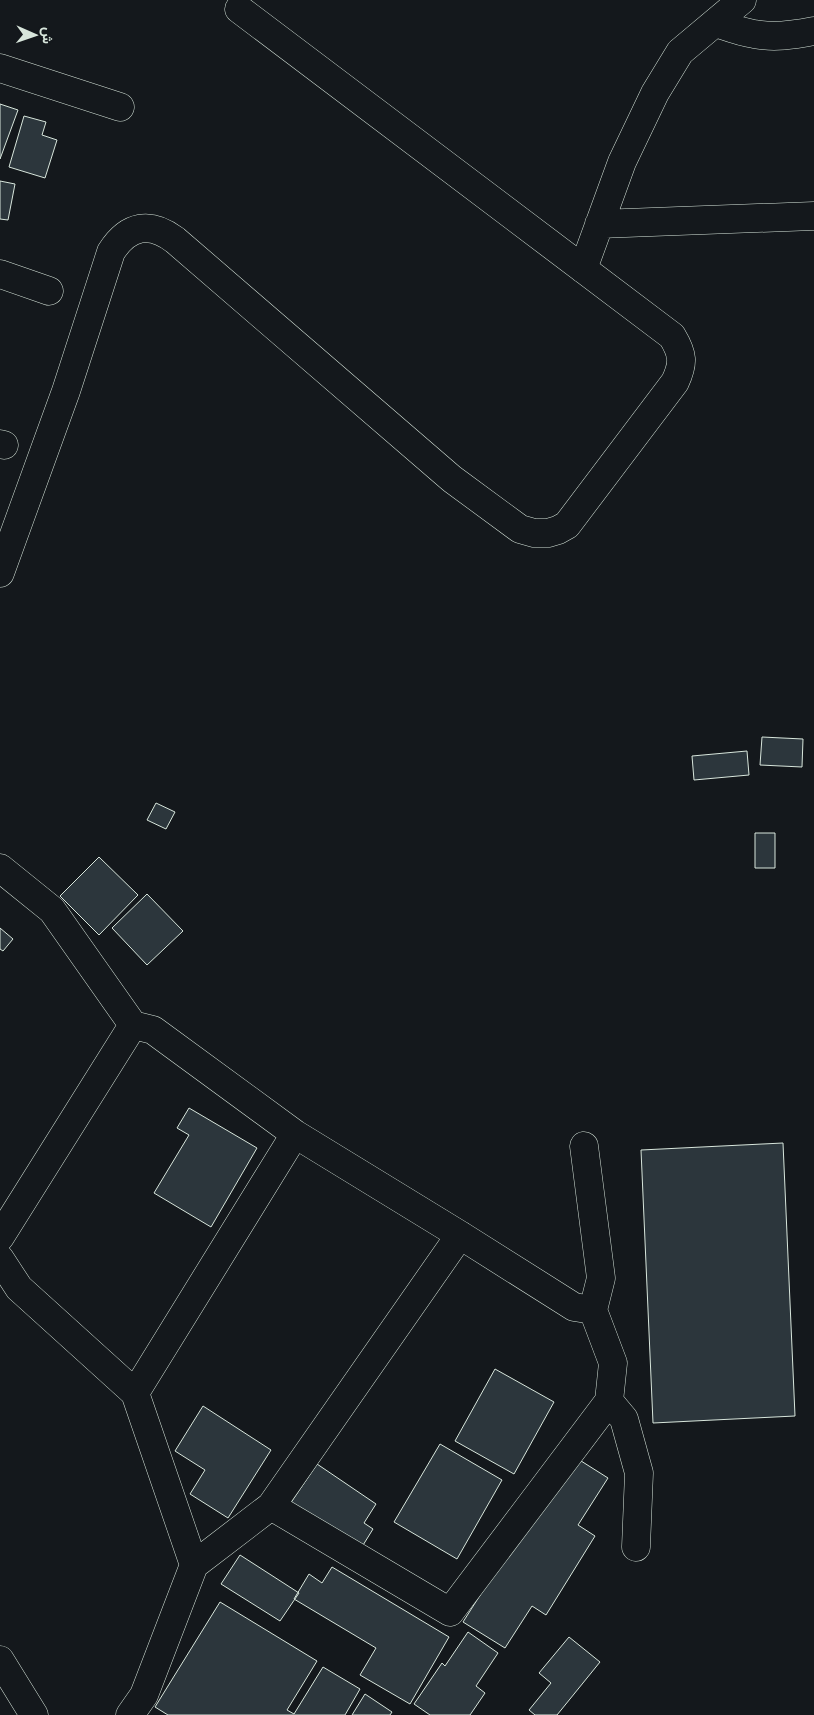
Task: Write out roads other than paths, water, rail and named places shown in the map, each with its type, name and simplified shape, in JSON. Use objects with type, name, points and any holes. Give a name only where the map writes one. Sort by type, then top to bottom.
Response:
[{"type":"street","points":[[584,269],[622,162],[655,93],[680,52],[742,0]]},
{"type":"street","points":[[0,573],[66,391],[112,252],[118,241],[128,233],[140,228],[153,228],[165,232],[452,478],[520,530],[548,533],[566,526],[675,382],[680,371],[682,359],[672,336],[239,9]]},
{"type":"street","points":[[716,22],[752,34],[765,36],[795,35],[814,31]]},
{"type":"street","points":[[0,68],[120,107]]},
{"type":"street","points":[[599,224],[814,216]]},
{"type":"street","points":[[0,274],[49,291]]},
{"type":"street","points":[[0,868],[52,910],[133,1025],[153,1030],[295,1134],[574,1307],[593,1310]]},
{"type":"street","points":[[0,1237],[133,1025]]},
{"type":"street","points":[[136,1394],[295,1134]]},
{"type":"street","points":[[271,1506],[450,1612],[609,1401],[613,1363],[593,1310],[601,1278],[584,1146]]},
{"type":"street","points":[[130,1715],[144,1695],[194,1565],[271,1506],[460,1235]]},
{"type":"street","points":[[0,1259],[19,1288],[136,1394],[194,1565]]},
{"type":"street","points":[[609,1401],[624,1419],[639,1473],[636,1547]]},
{"type":"street","points":[[0,1660],[34,1715]]}]
